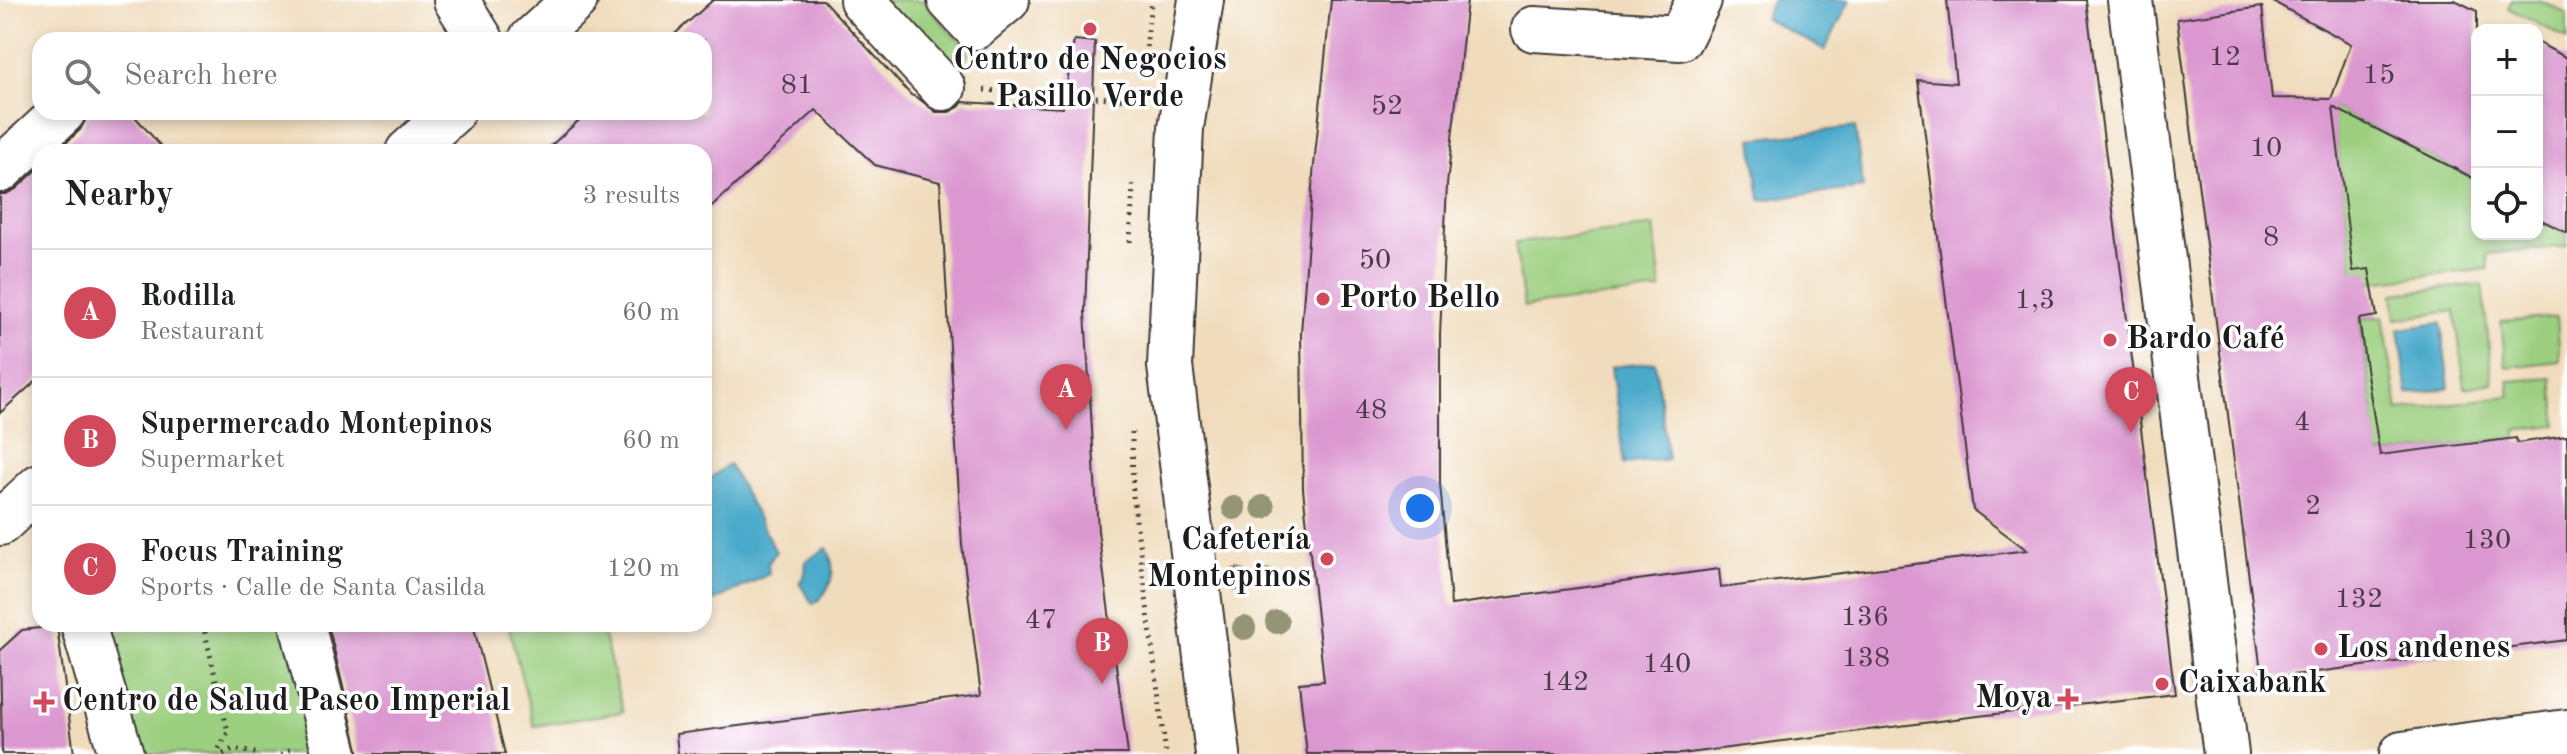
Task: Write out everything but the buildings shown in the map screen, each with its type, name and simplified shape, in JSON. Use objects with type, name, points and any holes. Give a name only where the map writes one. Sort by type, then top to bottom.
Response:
[{"type":"street","points":[[456,0],[476,32]]},
{"type":"street","points":[[540,32],[575,0]]},
{"type":"street","points":[[862,0],[943,88]]},
{"type":"street","points":[[950,0],[975,27],[1007,0]]},
{"type":"street","points":[[1201,0],[1181,128],[1170,366],[1218,754]]},
{"type":"street","points":[[1534,29],[1680,38],[1699,0]]},
{"type":"street","points":[[2130,0],[2226,754]]},
{"type":"street","points":[[0,170],[54,120]]},
{"type":"street","points":[[417,144],[443,120]]},
{"type":"street","points":[[0,523],[32,499]]},
{"type":"street","points":[[85,632],[121,754]]},
{"type":"street","points":[[304,632],[335,754]]},
{"type":"street","points":[[2402,754],[2567,732]]},
{"type":"path","points":[[943,88],[1141,100]]},
{"type":"path","points":[[205,632],[228,732],[216,754]]},
{"type":"path","points":[[223,754],[233,749],[260,754]]},
{"type":"green space","points":[[883,0],[922,0],[969,52],[955,80]]},
{"type":"green space","points":[[2512,0],[2540,0],[2567,14],[2567,39],[2543,24],[2508,8]]},
{"type":"green space","points":[[2332,106],[2471,177],[2471,240],[2543,240],[2543,221],[2567,233],[2567,246],[2487,254],[2488,269],[2371,282],[2353,271]]},
{"type":"green space","points":[[1654,226],[1661,290],[1524,307],[1515,243]]},
{"type":"green space","points":[[2482,284],[2493,383],[2465,388],[2455,311],[2396,319],[2393,294]]},
{"type":"green space","points":[[2383,316],[2398,410],[2510,396],[2508,381],[2552,378],[2557,425],[2516,430],[2516,438],[2379,455],[2360,319]]},
{"type":"green space","points":[[2557,317],[2560,361],[2506,367],[2501,322]]},
{"type":"green space","points":[[104,632],[292,632],[323,754],[135,754]]},
{"type":"green space","points":[[510,632],[603,632],[623,712],[534,726]]},
{"type":"water","points":[[1773,0],[1850,0],[1825,50],[1764,18]]},
{"type":"water","points":[[1855,127],[1863,188],[1760,200],[1752,139]]},
{"type":"water","points":[[2441,323],[2449,388],[2408,394],[2399,329]]},
{"type":"water","points":[[1655,362],[1668,459],[1625,464],[1611,367]]},
{"type":"water","points":[[729,464],[776,552],[768,564],[769,574],[712,602],[712,477]]},
{"type":"water","points":[[827,548],[832,564],[831,579],[825,593],[813,604],[799,583],[805,574],[806,561]]},
{"type":"place","name":"Centro de Negocios Pasillo Verde","points":[[1090,29]]},
{"type":"place","name":"Porto Bello","points":[[1323,299]]},
{"type":"place","name":"Bardo Café","points":[[2110,340]]},
{"type":"place","name":"Rodilla","points":[[1066,430]]},
{"type":"place","name":"Focus Training","points":[[2131,433]]},
{"type":"place","name":"Cafetería Montepinos","points":[[1327,559]]},
{"type":"place","name":"Los andenes","points":[[2321,649]]},
{"type":"place","name":"Supermercado Montepinos","points":[[1102,684]]},
{"type":"place","name":"Caixabank","points":[[2162,684]]},
{"type":"place","name":"Moya","points":[[2068,699]]},
{"type":"place","name":"Centro de Salud Paseo Imperial","points":[[44,702]]}]
